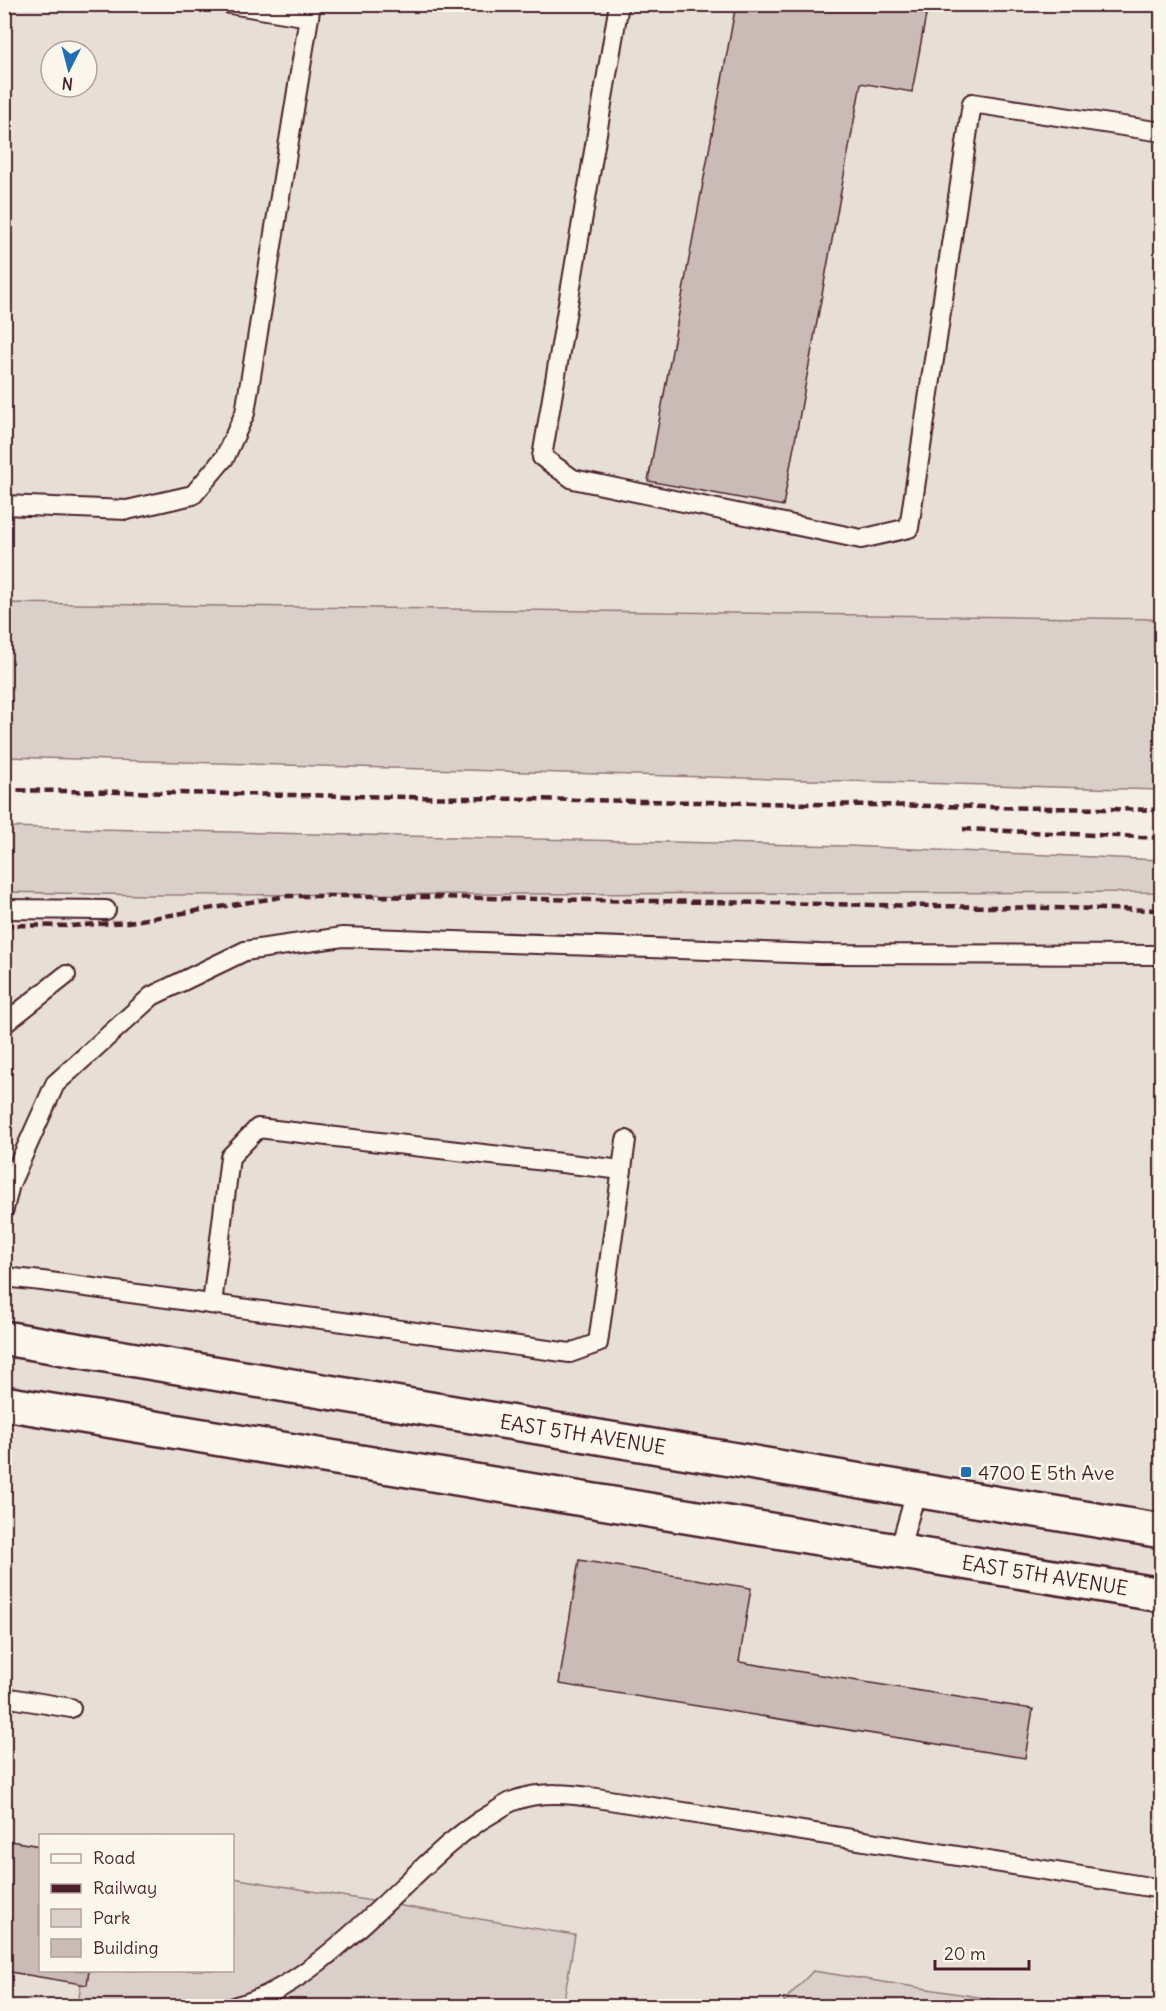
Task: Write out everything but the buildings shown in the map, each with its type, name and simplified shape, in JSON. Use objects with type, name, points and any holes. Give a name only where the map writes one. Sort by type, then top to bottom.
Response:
[{"type":"main road","name":"EAST 5TH AVENUE","points":[[4,1338],[1161,1531]]},
{"type":"main road","name":"EAST 5TH AVENUE","points":[[4,1403],[1161,1595]]},
{"type":"lane","points":[[4,505],[127,510],[193,495],[225,457],[245,413],[310,11],[230,4]]},
{"type":"lane","points":[[619,4],[542,457],[573,480],[861,539],[909,528],[972,103],[1161,132]]},
{"type":"lane","points":[[4,909],[106,910]]},
{"type":"lane","points":[[4,1209],[10,1184],[55,1084],[152,996],[245,951],[343,937],[820,954],[1161,955]]},
{"type":"lane","points":[[4,1024],[66,975]]},
{"type":"lane","points":[[212,1304],[230,1157],[258,1128],[622,1170]]},
{"type":"lane","points":[[4,1277],[570,1353],[598,1343],[626,1140]]},
{"type":"lane","points":[[898,1551],[917,1489]]},
{"type":"lane","points":[[4,1697],[71,1708]]},
{"type":"lane","points":[[236,2007],[248,2004],[278,1988],[316,1964],[455,1837],[515,1800],[541,1795],[569,1794],[597,1798],[1161,1889]]},
{"type":"shaded area","points":[[5,5],[1161,5],[1161,619],[5,603]]},
{"type":"shaded area","points":[[4,892],[147,895],[1161,892],[1161,2006],[5,2006]]},
{"type":"green space","points":[[5,603],[1161,619],[1161,790],[5,757]]},
{"type":"green space","points":[[5,827],[848,846],[1161,860],[1161,892],[147,895],[5,892]]},
{"type":"green space","points":[[234,1878],[575,1935],[563,2006],[78,2006],[81,1983],[87,1984],[89,1972],[234,1972]]},
{"type":"green space","points":[[813,1971],[1036,2006],[783,2006],[785,2000]]},
{"type":"railway","points":[[4,790],[1162,810]]},
{"type":"railway","points":[[963,829],[1162,838]]},
{"type":"railway","points":[[4,925],[70,926],[128,922],[287,896],[1162,910]]},
{"type":"place","name":"4700 E 5th Ave","points":[[966,1472]]}]
